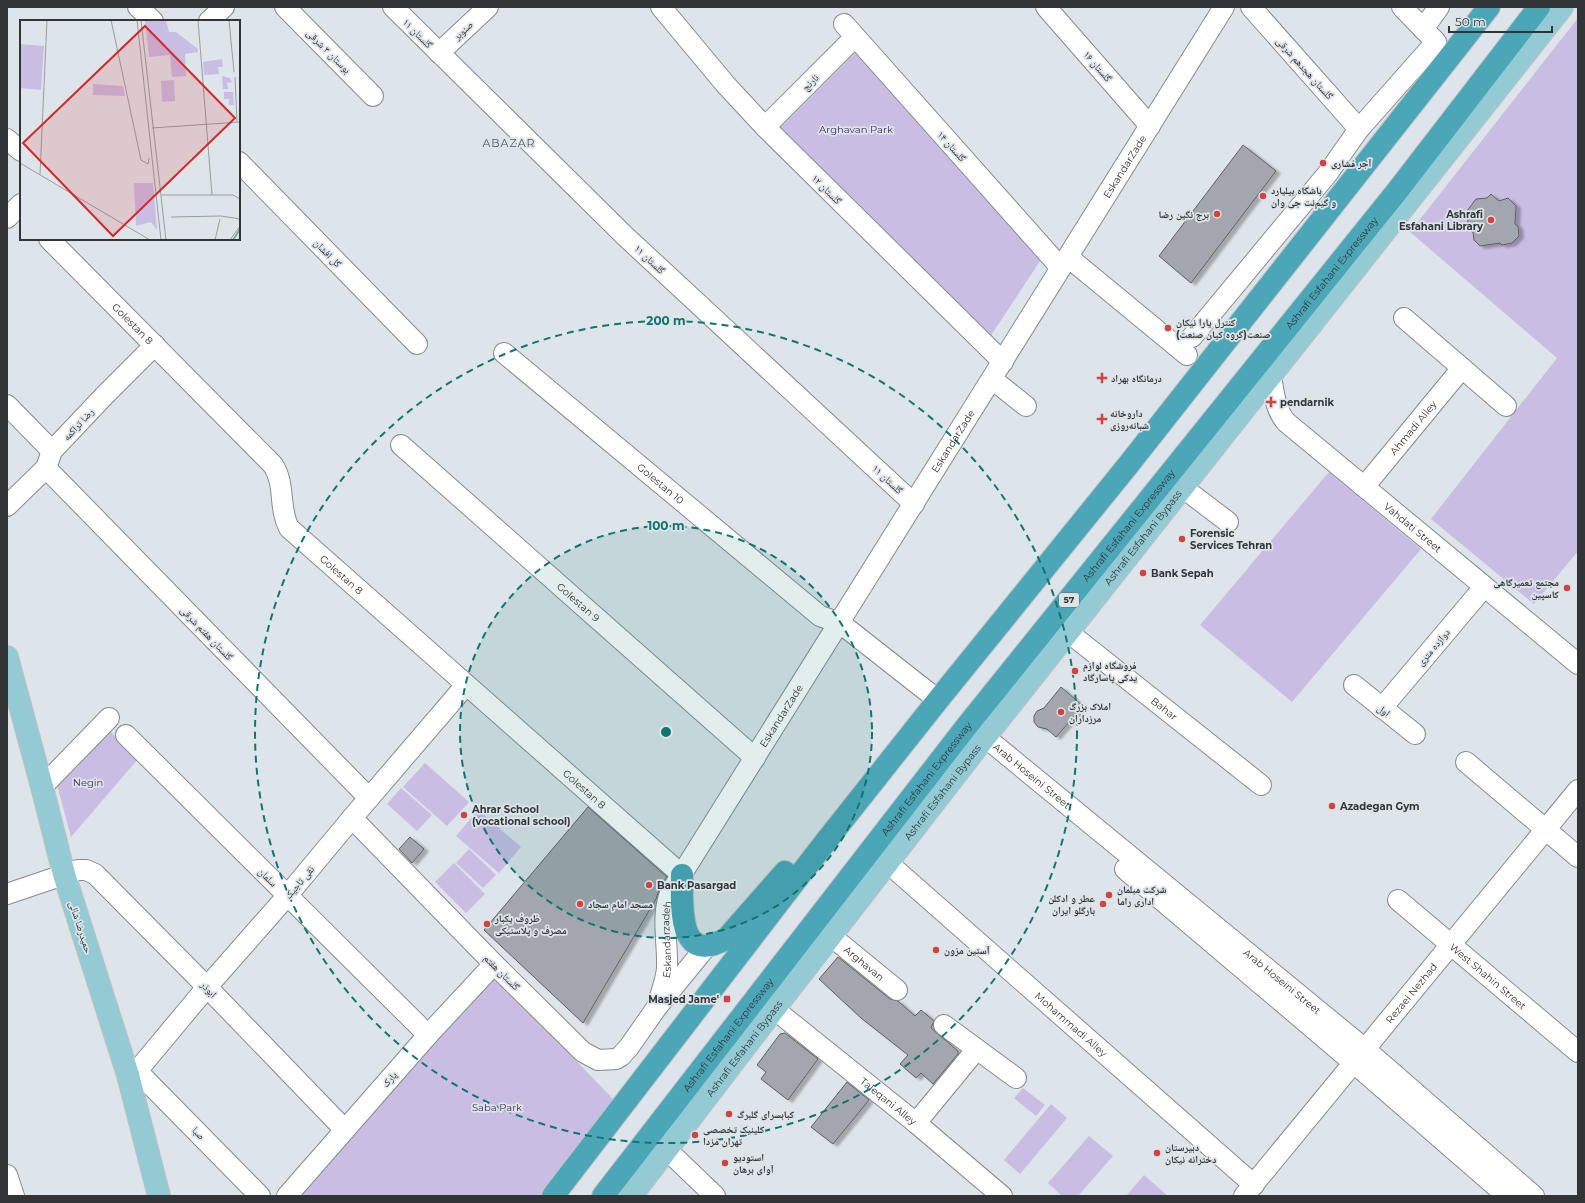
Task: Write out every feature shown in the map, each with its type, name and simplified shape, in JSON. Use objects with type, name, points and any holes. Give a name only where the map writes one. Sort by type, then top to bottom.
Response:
[{"type":"highway","points":[[553,1196],[823,844],[1129,464],[1489,7]]},
{"type":"highway","name":"Ashrafi Esfahani Expressway","points":[[602,1196],[875,842],[966,727],[1251,387],[1400,200],[1539,7]]},
{"type":"highway","points":[[682,875],[682,914],[685,929],[694,942],[706,947],[717,944],[727,938],[785,872],[823,844]]},
{"type":"main road","points":[[1400,200],[1422,184],[1562,7]]},
{"type":"main road","name":"Ashrafi Esfahani Bypass","points":[[631,1196],[982,741],[1182,487],[1251,387],[1271,376],[1400,200]]},
{"type":"main road","name":"حمیدرضا شالی","points":[[7,657],[64,874],[133,1073],[159,1196]]},
{"type":"street","points":[[138,7],[152,20]]},
{"type":"street","points":[[210,20],[224,7]]},
{"type":"street","name":"بوستان ۳ شرقی","points":[[285,7],[373,96]]},
{"type":"street","name":"گلستان ۱۱","points":[[393,7],[625,236],[914,504]]},
{"type":"street","name":"صنوبر","points":[[439,53],[488,7]]},
{"type":"street","name":"گلستان ۱۲","points":[[661,7],[726,85],[765,127],[1003,362]]},
{"type":"street","name":"گلستان ۱۶","points":[[1046,7],[1150,126]]},
{"type":"street","name":"EskandarZade","points":[[682,875],[1224,7]]},
{"type":"street","name":"گلستان هجدهم شرقی","points":[[1251,7],[1360,129]]},
{"type":"street","points":[[1402,7],[1429,36]]},
{"type":"street","points":[[1360,129],[1429,36],[1439,7]]},
{"type":"street","name":"نارنج","points":[[765,127],[849,31]]},
{"type":"street","name":"گلستان ۱۴","points":[[849,31],[1065,262],[1189,346],[1328,173],[1360,129]]},
{"type":"street","points":[[7,139],[20,150]]},
{"type":"street","name":"گل افشان","points":[[240,163],[417,344]]},
{"type":"street","name":"Golestan 8","points":[[50,240],[273,465],[279,474],[284,518],[289,528],[682,875]]},
{"type":"street","points":[[1404,318],[1506,406]]},
{"type":"street","name":"رضا تراکمه","points":[[7,506],[104,396],[155,345]]},
{"type":"street","name":"Golestan 10","points":[[504,353],[820,616],[840,623],[938,700]]},
{"type":"street","name":"Ahmadi Alley","points":[[1364,487],[1462,368]]},
{"type":"street","name":"Vahdati Street","points":[[1271,376],[1275,401],[1281,416],[1286,422],[1578,664]]},
{"type":"street","points":[[992,379],[1026,406]]},
{"type":"street","name":"گلستان هفتم شرقی","points":[[7,405],[49,460],[369,798]]},
{"type":"street","name":"Golestan 9","points":[[401,445],[755,758]]},
{"type":"street","points":[[1182,487],[1228,522]]},
{"type":"street","name":"دوازده متری","points":[[1382,708],[1484,587]]},
{"type":"street","name":"Bahar","points":[[1068,632],[1261,785]]},
{"type":"street","name":"نقی تاجیک","points":[[133,1073],[287,896],[466,685]]},
{"type":"street","name":"اول","points":[[1354,685],[1415,734]]},
{"type":"street","points":[[42,787],[109,718]]},
{"type":"street","name":"Arab Hoseini Street","points":[[966,727],[1360,1056],[1534,1196]]},
{"type":"street","name":"سلمان","points":[[126,735],[428,1035]]},
{"type":"street","points":[[1466,762],[1578,857]]},
{"type":"street","name":"Rezaei Nezhad","points":[[1249,1190],[1578,790]]},
{"type":"street","name":"گلستان هفتم","points":[[352,818],[494,964],[583,1052],[598,1060],[621,1056],[657,1007],[706,947]]},
{"type":"street","name":"Mohammadi Alley","points":[[888,863],[1249,1190]]},
{"type":"street","name":"ابوذر","points":[[7,894],[78,870],[86,870],[95,874],[345,1130]]},
{"type":"street","name":"Eskandarzadeh","points":[[657,1007],[667,969],[666,904],[670,893],[682,875]]},
{"type":"street","name":"West Shahin Street","points":[[1398,900],[1452,944],[1578,1052]]},
{"type":"street","name":"Arghavan","points":[[831,936],[897,990]]},
{"type":"street","name":"پارک","points":[[287,1196],[428,1035],[494,964]]},
{"type":"street","name":"Taleqani Alley","points":[[774,1009],[916,1123],[1002,1196]]},
{"type":"street","points":[[944,1025],[1016,1078]]},
{"type":"street","points":[[916,1123],[976,1050]]},
{"type":"street","name":"Arab Hoseini Street","points":[[1360,1056],[1507,1196]]},
{"type":"street","name":"صبا","points":[[133,1073],[260,1196]]},
{"type":"street","points":[[666,1149],[714,1196]]},
{"type":"street","points":[[7,1175],[14,1196]]},
{"type":"green space","points":[[1578,18],[1578,551],[1534,604],[1431,519],[1557,358],[1410,232]]},
{"type":"green space","name":"Arghavan Park","points":[[857,51],[1042,258],[990,337],[780,128]]},
{"type":"green space","points":[[1329,472],[1421,549],[1292,702],[1200,625]]},
{"type":"green space","name":"Negin","points":[[107,728],[138,759],[71,837],[56,781]]},
{"type":"green space","points":[[425,763],[469,802],[447,826],[403,787]]},
{"type":"green space","points":[[401,788],[432,815],[417,831],[387,804]]},
{"type":"green space","points":[[478,810],[521,847],[499,873],[456,836]]},
{"type":"green space","points":[[469,849],[496,875],[483,888],[456,863]]},
{"type":"green space","points":[[454,863],[485,894],[466,913],[435,882]]},
{"type":"green space","name":"Saba Park","points":[[497,979],[616,1102],[542,1196],[301,1196],[488,982]]},
{"type":"green space","points":[[1023,1088],[1045,1105],[1036,1116],[1014,1098]]},
{"type":"green space","points":[[1051,1104],[1067,1118],[1020,1174],[1004,1160]]},
{"type":"green space","points":[[1089,1136],[1113,1156],[1078,1196],[1062,1196],[1048,1183]]},
{"type":"green space","points":[[1144,1175],[1168,1196],[1126,1196]]},
{"type":"building","name":"برج نگین رضا","points":[[1243,145],[1276,171],[1191,283],[1159,256]]},
{"type":"building","name":"Ashrafi Esfahani Library","points":[[1491,194],[1499,201],[1508,198],[1516,206],[1515,224],[1518,226],[1519,236],[1512,243],[1480,246],[1474,240],[1473,232],[1465,226],[1468,222],[1467,211],[1476,199],[1487,198]]},
{"type":"building","points":[[1061,687],[1083,706],[1056,737],[1047,729],[1038,727],[1034,722],[1034,716],[1037,711],[1044,708]]},
{"type":"building","name":"مسجد امام سجاد","points":[[588,807],[667,877],[660,887],[656,899],[583,1023],[484,930]]},
{"type":"building","points":[[410,837],[424,849],[412,863],[399,849]]},
{"type":"building","points":[[838,957],[890,999],[898,1001],[915,1016],[921,1010],[934,1021],[931,1028],[958,1051],[958,1054],[933,1084],[921,1073],[916,1078],[900,1064],[908,1055],[861,1018],[819,979]]},
{"type":"building","points":[[785,1033],[818,1059],[788,1100],[761,1079],[766,1072],[757,1065],[780,1034]]},
{"type":"building","points":[[847,1082],[869,1100],[833,1144],[811,1127]]},
{"type":"place","name":"آجر فشاری","points":[[1323,163]]},
{"type":"place","name":"باشگاه بیلیارد و گیم‌نت جی وان","points":[[1263,196]]},
{"type":"place","name":"برج نگین رضا","points":[[1217,214]]},
{"type":"place","name":"Ashrafi Esfahani Library","points":[[1491,220]]},
{"type":"place","name":"کنترل یارا نیکان صنعت(گروه کیان صنعت)","points":[[1168,328]]},
{"type":"place","name":"درمانگاه بهراد","points":[[1102,378]]},
{"type":"place","name":"pendarnik","points":[[1271,402]]},
{"type":"place","name":"داروخانه شبانه‌روزی","points":[[1102,419]]},
{"type":"place","name":"Forensic Services Tehran","points":[[1182,539]]},
{"type":"place","name":"Bank Sepah","points":[[1143,573]]},
{"type":"place","name":"مجتمع تعمیرگاهی کاسپین","points":[[1567,588]]},
{"type":"place","name":"فروشگاه لوازم یدکی پاسارگاد","points":[[1075,671]]},
{"type":"place","name":"املاک بزرگ مرزداران","points":[[1061,712]]},
{"type":"place","name":"Azadegan Gym","points":[[1332,806]]},
{"type":"place","name":"Ahrar School (vocational school)","points":[[464,815]]},
{"type":"place","name":"Bank Pasargad","points":[[649,885]]},
{"type":"place","name":"شرکت مبلمان اداری راما","points":[[1109,895]]},
{"type":"place","name":"مسجد امام سجاد","points":[[580,904]]},
{"type":"place","name":"عطر و ادکلن بارگلو ایران","points":[[1103,904]]},
{"type":"place","name":"ظروف یکبار مصرف و پلاستیکی","points":[[487,924]]},
{"type":"place","name":"آستین مزون","points":[[936,950]]},
{"type":"place","name":"Masjed Jame'","points":[[727,999]]},
{"type":"place","name":"کبابسرای گلبرگ","points":[[729,1114]]},
{"type":"place","name":"کلینیک تخصصی تهران مزدا","points":[[695,1135]]},
{"type":"place","name":"دبیرستان دخترانه نیکان","points":[[1157,1153]]},
{"type":"place","name":"استودیو آوای برهان","points":[[725,1163]]},
{"type":"district","name":"ABAZAR","points":[[509,143]]}]
